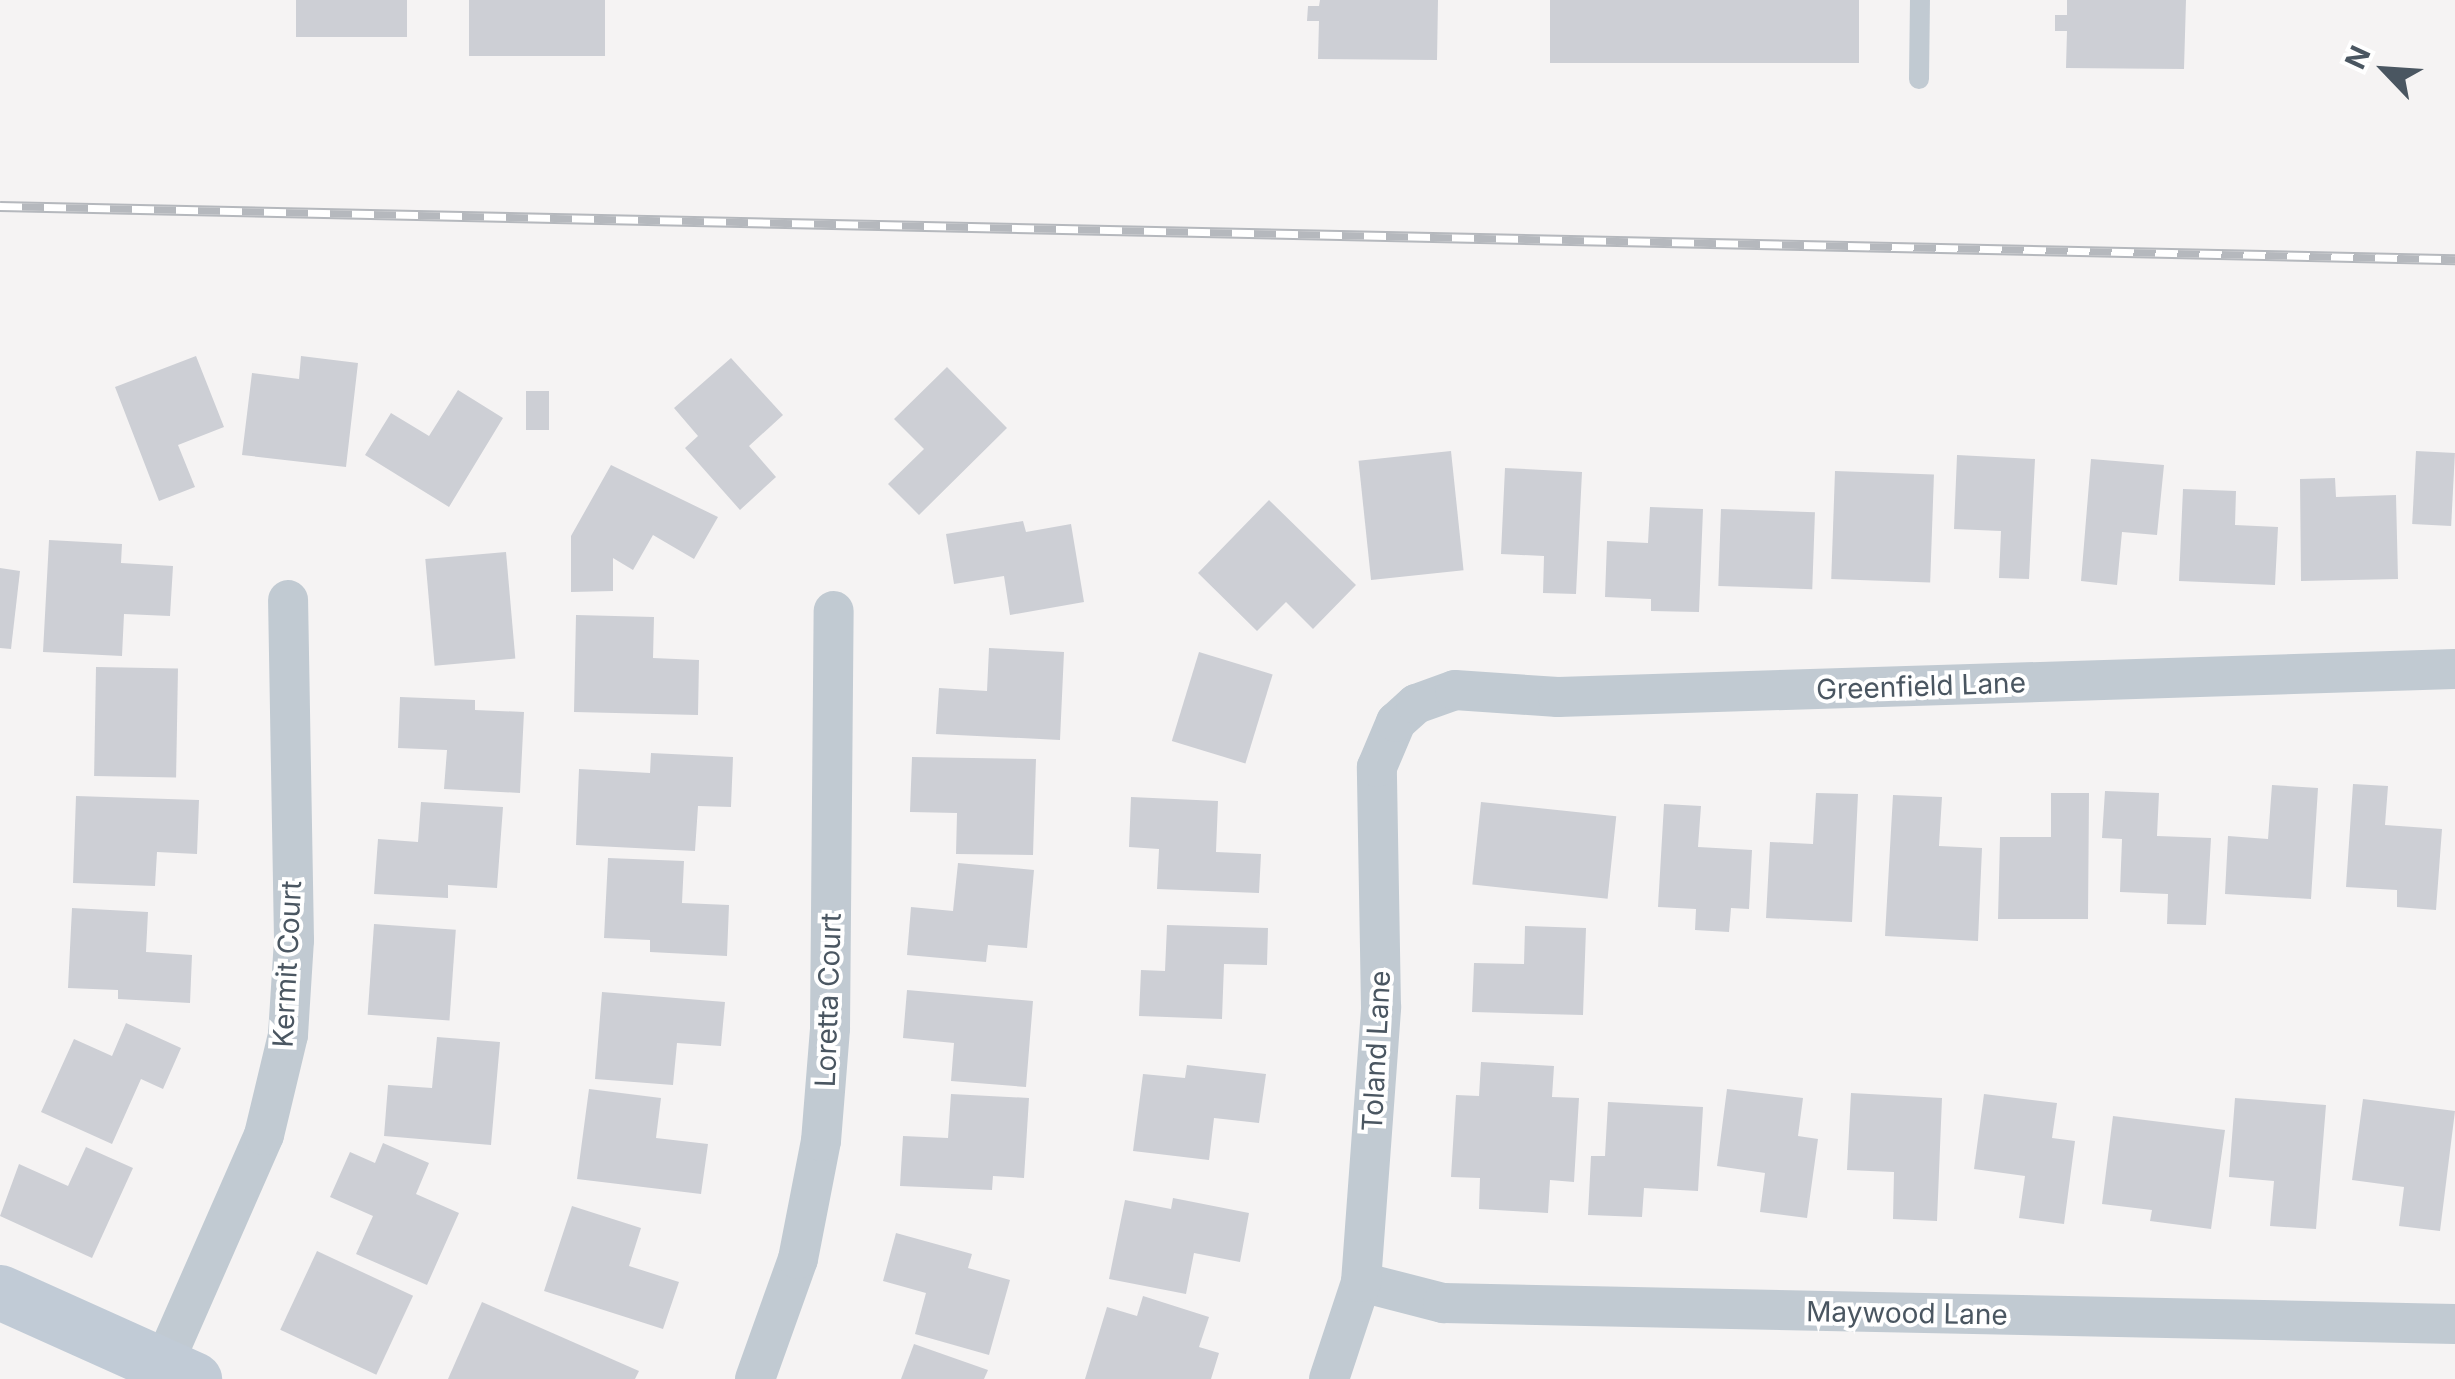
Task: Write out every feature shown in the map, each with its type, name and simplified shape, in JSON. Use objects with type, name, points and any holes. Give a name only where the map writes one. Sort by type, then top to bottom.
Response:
[{"type":"street","name":"Kermit Court","points":[[179,1372],[264,1135],[288,1034],[294,940],[288,600]]},
{"type":"street","name":"Loretta Court","points":[[755,1379],[798,1259],[821,1141],[830,1028],[834,611]]},
{"type":"street","name":"Greenfield Lane","points":[[1396,722],[1416,704],[1455,690],[1558,697],[2455,670]]},
{"type":"street","name":"Toland Lane","points":[[1330,1379],[1361,1282],[1381,1006],[1377,767],[1396,722]]},
{"type":"street","name":"Maywood Lane","points":[[1361,1282],[1443,1303],[2455,1324]]},
{"type":"street","points":[[0,1292],[179,1372]]},
{"type":"lane","points":[[1919,79],[1920,0]]},
{"type":"building","points":[[296,0],[407,0],[407,37],[296,37]]},
{"type":"building","points":[[469,0],[605,0],[605,56],[469,56]]},
{"type":"building","points":[[1320,0],[1438,0],[1437,60],[1318,59],[1319,21],[1307,21],[1308,6],[1319,6]]},
{"type":"building","points":[[1550,0],[1859,0],[1859,63],[1550,63]]},
{"type":"building","points":[[2067,0],[2186,0],[2184,69],[2066,68],[2067,31],[2055,31],[2055,15],[2067,15]]},
{"type":"building","points":[[196,356],[224,427],[178,445],[195,487],[159,501],[115,387]]},
{"type":"building","points":[[301,356],[358,363],[346,467],[242,455],[252,373],[299,379]]},
{"type":"building","points":[[731,358],[783,415],[749,446],[776,477],[740,510],[685,448],[698,436],[674,408]]},
{"type":"building","points":[[947,367],[1007,428],[919,515],[888,484],[924,449],[894,419]]},
{"type":"building","points":[[458,390],[503,418],[449,507],[365,455],[391,413],[429,436]]},
{"type":"building","points":[[526,391],[549,391],[549,430],[526,430]]},
{"type":"building","points":[[1451,451],[1464,570],[1371,580],[1359,461]]},
{"type":"building","points":[[2416,451],[2455,453],[2451,526],[2412,524]]},
{"type":"building","points":[[1957,455],[2035,459],[2029,579],[1999,578],[2001,531],[1954,529]]},
{"type":"building","points":[[2091,459],[2164,465],[2157,535],[2122,532],[2117,585],[2081,581]]},
{"type":"building","points":[[611,465],[718,517],[694,559],[653,535],[633,570],[613,558],[613,591],[571,592],[571,536]]},
{"type":"building","points":[[1505,468],[1582,472],[1576,594],[1543,593],[1544,556],[1501,554]]},
{"type":"building","points":[[1835,471],[1934,474],[1930,582],[1831,579]]},
{"type":"building","points":[[2335,478],[2336,497],[2396,495],[2398,579],[2301,581],[2300,479]]},
{"type":"building","points":[[2183,489],[2236,491],[2235,525],[2278,527],[2275,585],[2179,581]]},
{"type":"building","points":[[1269,500],[1356,585],[1313,629],[1286,602],[1257,631],[1198,573]]},
{"type":"building","points":[[1650,507],[1703,509],[1699,612],[1651,611],[1651,599],[1605,597],[1607,541],[1648,543]]},
{"type":"building","points":[[1721,509],[1815,512],[1812,589],[1718,586]]},
{"type":"building","points":[[1023,521],[1026,532],[1071,524],[1084,602],[1010,615],[1004,576],[954,584],[946,534]]},
{"type":"building","points":[[49,540],[122,544],[121,563],[173,566],[170,616],[124,614],[122,656],[43,652]]},
{"type":"building","points":[[506,552],[515,659],[435,666],[425,559]]},
{"type":"building","points":[[0,568],[20,571],[11,649],[0,648]]},
{"type":"building","points":[[576,615],[654,617],[653,658],[699,660],[698,715],[574,712]]},
{"type":"building","points":[[989,648],[1064,652],[1060,740],[936,734],[939,688],[987,691]]},
{"type":"building","points":[[1199,652],[1273,675],[1245,763],[1172,741]]},
{"type":"building","points":[[96,667],[178,668],[176,777],[94,776]]},
{"type":"building","points":[[400,697],[475,700],[475,710],[524,712],[520,793],[444,789],[447,750],[398,748]]},
{"type":"building","points":[[651,753],[733,757],[731,807],[698,806],[695,851],[576,845],[579,769],[650,773]]},
{"type":"building","points":[[912,757],[1036,759],[1033,855],[956,854],[957,813],[910,812]]},
{"type":"building","points":[[2353,784],[2388,786],[2385,825],[2442,829],[2436,910],[2397,907],[2397,890],[2346,887]]},
{"type":"building","points":[[2272,785],[2318,788],[2311,899],[2225,894],[2228,836],[2268,839]]},
{"type":"building","points":[[2105,791],[2159,793],[2157,836],[2211,838],[2206,925],[2167,924],[2168,894],[2120,892],[2122,839],[2102,838]]},
{"type":"building","points":[[1816,793],[1858,794],[1852,922],[1766,918],[1770,842],[1813,844]]},
{"type":"building","points":[[2051,793],[2089,793],[2088,919],[1998,919],[2000,837],[2051,837]]},
{"type":"building","points":[[1893,795],[1942,797],[1939,846],[1982,848],[1978,941],[1885,936]]},
{"type":"building","points":[[76,796],[199,800],[197,854],[157,852],[155,886],[73,883]]},
{"type":"building","points":[[1131,797],[1218,801],[1216,852],[1261,854],[1259,893],[1157,889],[1159,849],[1129,847]]},
{"type":"building","points":[[421,802],[503,807],[497,888],[448,885],[448,898],[374,894],[378,839],[418,842]]},
{"type":"building","points":[[1481,802],[1616,816],[1608,899],[1472,885]]},
{"type":"building","points":[[1664,804],[1701,806],[1698,847],[1752,850],[1749,909],[1731,908],[1729,932],[1695,930],[1696,909],[1658,907]]},
{"type":"building","points":[[608,858],[684,861],[682,903],[729,905],[727,956],[650,952],[650,940],[604,938]]},
{"type":"building","points":[[958,863],[1034,870],[1027,948],[988,945],[986,962],[907,955],[911,907],[953,911]]},
{"type":"building","points":[[72,908],[148,912],[146,952],[192,955],[190,1003],[118,999],[118,990],[68,988]]},
{"type":"building","points":[[374,924],[456,930],[449,1020],[368,1015]]},
{"type":"building","points":[[1167,925],[1268,928],[1267,965],[1224,964],[1222,1019],[1139,1016],[1141,970],[1165,971]]},
{"type":"building","points":[[1525,926],[1586,928],[1583,1015],[1472,1012],[1474,963],[1524,964]]},
{"type":"building","points":[[907,990],[1033,1001],[1026,1087],[951,1081],[954,1043],[903,1038]]},
{"type":"building","points":[[602,992],[725,1002],[721,1046],[677,1043],[673,1085],[595,1079]]},
{"type":"building","points":[[126,1023],[181,1048],[163,1089],[141,1079],[112,1144],[41,1112],[74,1039],[112,1056]]},
{"type":"building","points":[[437,1037],[500,1042],[491,1145],[384,1136],[388,1085],[432,1088]]},
{"type":"building","points":[[1481,1062],[1554,1066],[1552,1097],[1579,1098],[1574,1182],[1550,1180],[1548,1213],[1479,1209],[1480,1178],[1451,1177],[1456,1095],[1479,1096]]},
{"type":"building","points":[[1187,1065],[1266,1074],[1259,1123],[1214,1118],[1209,1160],[1133,1151],[1143,1074],[1185,1078]]},
{"type":"building","points":[[589,1089],[661,1098],[656,1138],[708,1144],[701,1194],[577,1179]]},
{"type":"building","points":[[1727,1089],[1803,1098],[1798,1136],[1818,1139],[1807,1218],[1760,1212],[1765,1173],[1717,1166]]},
{"type":"building","points":[[1851,1093],[1942,1098],[1937,1221],[1893,1219],[1894,1172],[1847,1170]]},
{"type":"building","points":[[951,1094],[1029,1098],[1024,1178],[993,1176],[992,1190],[900,1186],[903,1136],[948,1138]]},
{"type":"building","points":[[1984,1094],[2057,1103],[2052,1138],[2075,1141],[2064,1224],[2019,1218],[2025,1176],[1974,1169]]},
{"type":"building","points":[[2235,1098],[2326,1105],[2316,1229],[2270,1226],[2274,1181],[2229,1177]]},
{"type":"building","points":[[2363,1099],[2455,1111],[2440,1231],[2399,1226],[2404,1187],[2352,1180]]},
{"type":"building","points":[[1608,1102],[1703,1107],[1698,1191],[1644,1188],[1642,1217],[1588,1215],[1591,1156],[1605,1156]]},
{"type":"building","points":[[2113,1116],[2225,1130],[2211,1229],[2150,1221],[2152,1210],[2102,1204]]},
{"type":"building","points":[[383,1143],[429,1163],[416,1194],[459,1213],[427,1285],[356,1254],[373,1216],[330,1197],[350,1152],[375,1163]]},
{"type":"building","points":[[86,1147],[133,1168],[92,1258],[0,1216],[19,1164],[68,1186]]},
{"type":"building","points":[[1173,1198],[1249,1213],[1240,1262],[1194,1253],[1186,1294],[1109,1279],[1125,1200],[1171,1209]]},
{"type":"building","points":[[572,1206],[641,1228],[629,1266],[679,1282],[663,1329],[544,1291]]},
{"type":"building","points":[[896,1233],[972,1254],[968,1268],[1010,1280],[989,1355],[915,1334],[926,1293],[883,1281]]},
{"type":"building","points":[[317,1251],[413,1296],[376,1375],[280,1330]]},
{"type":"building","points":[[1143,1296],[1209,1317],[1199,1347],[1219,1353],[1211,1379],[1085,1379],[1107,1307],[1137,1316]]},
{"type":"building","points":[[482,1302],[639,1371],[635,1379],[448,1379]]},
{"type":"building","points":[[914,1344],[988,1370],[984,1379],[901,1379]]},
{"type":"railway","points":[[0,206],[2455,259]]}]
